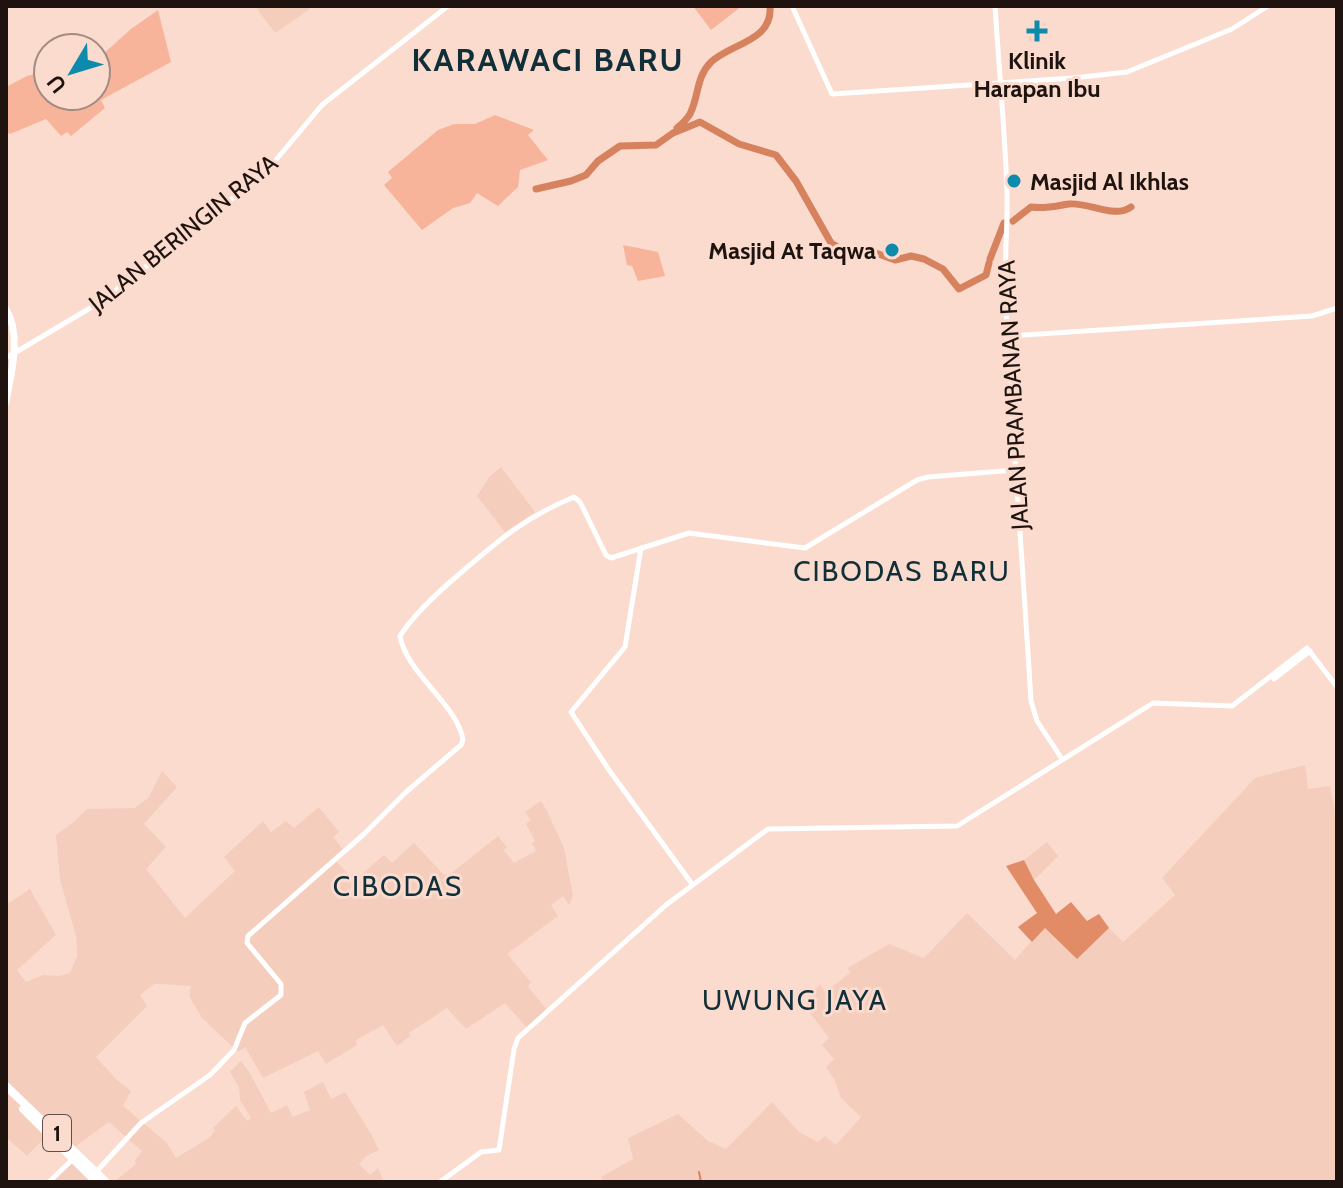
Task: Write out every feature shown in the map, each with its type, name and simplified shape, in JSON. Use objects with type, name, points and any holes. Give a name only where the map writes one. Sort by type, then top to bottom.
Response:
[{"type":"highway","name":"1","points":[[6,1086],[95,1177]]},
{"type":"highway","name":"1","points":[[6,1094],[73,1159],[106,1182]]},
{"type":"main road","points":[[6,309],[14,351],[6,402]]},
{"type":"street","name":"JALAN BERINGIN RAYA","points":[[6,358],[102,301],[216,212],[270,167],[320,107],[448,6]]},
{"type":"street","points":[[792,6],[832,94],[1127,72],[1232,29],[1268,6]]},
{"type":"street","name":"JALAN PRAMBANAN RAYA","points":[[995,6],[1008,216],[1004,260],[1031,701],[1037,721],[1062,759]]},
{"type":"street","points":[[1008,336],[1312,316],[1337,308]]},
{"type":"street","points":[[95,1177],[141,1123],[210,1075],[234,1050],[245,1023],[281,995],[281,984],[247,943],[248,936],[461,745],[460,727],[407,655],[400,639],[402,632],[437,594],[515,526],[574,497],[606,555],[611,558],[683,534],[695,533],[805,548],[917,480],[1015,470]]},
{"type":"street","points":[[641,548],[625,647],[571,712],[692,884]]},
{"type":"street","points":[[440,1182],[481,1152],[499,1150],[518,1038],[692,884],[772,828],[957,826],[1153,703],[1230,706],[1309,649],[1337,687]]},
{"type":"street","points":[[49,1182],[73,1159]]},
{"type":"shaded area","points":[[255,6],[307,6],[310,9],[275,33]]},
{"type":"shaded area","points":[[693,6],[742,6],[711,30]]},
{"type":"shaded area","points":[[158,10],[171,62],[112,94],[112,46]]},
{"type":"shaded area","name":"Klinik Harapan Ibu","points":[[1045,23],[1049,33],[1030,42],[1024,28],[1030,26],[1032,29]]},
{"type":"shaded area","points":[[32,75],[32,112],[100,112],[71,136],[67,132],[61,136],[46,119],[10,134],[6,132],[6,87]]},
{"type":"shaded area","points":[[495,115],[534,130],[528,135],[548,160],[520,170],[518,187],[498,206],[477,193],[470,203],[453,208],[422,230],[384,185],[392,178],[388,172],[438,130],[454,124],[475,124]]},
{"type":"shaded area","points":[[623,245],[658,252],[665,276],[638,281],[632,266],[627,265]]},
{"type":"shaded area","points":[[501,467],[535,512],[505,532],[477,496],[489,477]]},
{"type":"shaded area","points":[[1305,765],[1308,789],[1330,786],[1337,822],[1337,1182],[604,1182],[601,1177],[633,1159],[628,1138],[678,1114],[708,1141],[726,1149],[772,1102],[799,1132],[818,1142],[825,1136],[836,1145],[861,1117],[841,1098],[826,1067],[834,1059],[822,1045],[829,1038],[810,1013],[814,1009],[809,996],[820,984],[825,992],[850,973],[848,968],[889,944],[924,958],[967,913],[1015,960],[1044,927],[1077,959],[1109,928],[1123,942],[1175,895],[1162,878],[1255,778]]},
{"type":"shaded area","points":[[162,771],[177,787],[144,824],[166,847],[146,869],[185,918],[235,871],[224,857],[263,821],[271,832],[286,821],[294,828],[319,807],[339,832],[333,837],[346,853],[337,862],[354,881],[384,855],[392,863],[414,843],[443,874],[449,875],[498,836],[514,863],[536,851],[532,843],[535,841],[526,824],[531,820],[525,812],[541,801],[547,811],[564,848],[573,896],[569,905],[563,896],[551,905],[558,916],[507,954],[531,982],[528,987],[547,1010],[527,1028],[505,1003],[466,1029],[447,1008],[409,1033],[410,1036],[397,1046],[383,1025],[356,1040],[357,1045],[326,1064],[318,1051],[263,1078],[245,1047],[238,1052],[202,1018],[189,996],[191,986],[154,984],[140,995],[147,1006],[96,1057],[131,1091],[123,1106],[167,1143],[176,1158],[209,1138],[215,1131],[213,1128],[236,1106],[247,1121],[251,1118],[240,1100],[239,1088],[230,1072],[241,1061],[271,1113],[287,1105],[293,1117],[310,1110],[304,1092],[323,1082],[331,1099],[345,1092],[371,1134],[379,1150],[366,1156],[359,1164],[370,1175],[378,1168],[384,1182],[114,1182],[136,1164],[135,1160],[142,1151],[109,1122],[73,1148],[53,1129],[27,1156],[8,1139],[6,1141],[6,1103],[9,1099],[6,1097],[6,905],[30,889],[56,935],[17,970],[26,982],[43,975],[70,973],[77,956],[76,936],[60,880],[56,835],[87,809],[135,808],[149,797]]},
{"type":"shaded area","points":[[1047,842],[1058,856],[1034,880],[1024,860]]},
{"type":"shaded area","points":[[1024,860],[1056,914],[1071,902],[1087,921],[1099,914],[1109,928],[1077,959],[1045,928],[1032,942],[1018,927],[1037,913],[1006,866]]},
{"type":"shaded area","points":[[72,1160],[95,1182],[51,1182]]},
{"type":"waterway","points":[[677,128],[690,114],[706,68],[758,34],[769,18],[770,6]]},
{"type":"waterway","points":[[536,189],[586,175],[598,161],[620,146],[656,145],[673,133],[700,122],[739,144],[776,155],[796,181],[831,243],[843,250],[873,252],[895,260],[911,256],[924,259],[943,269],[959,289],[986,275],[989,263]]},
{"type":"waterway","points":[[1013,221],[1031,207],[1077,204],[1110,211],[1131,207]]},
{"type":"waterway","points":[[990,259],[1004,223]]},
{"type":"waterway","points":[[699,1172],[701,1182]]},
{"type":"place","name":"Klinik Harapan Ibu","points":[[1037,31]]},
{"type":"place","name":"Masjid Al Ikhlas","points":[[1014,181]]},
{"type":"place","name":"Masjid At Taqwa","points":[[892,250]]},
{"type":"district","name":"KARAWACI BARU","points":[[548,59]]},
{"type":"district","name":"CIBODAS BARU","points":[[902,571]]},
{"type":"district","name":"CIBODAS","points":[[398,886]]},
{"type":"district","name":"UWUNG JAYA","points":[[795,1000]]}]
